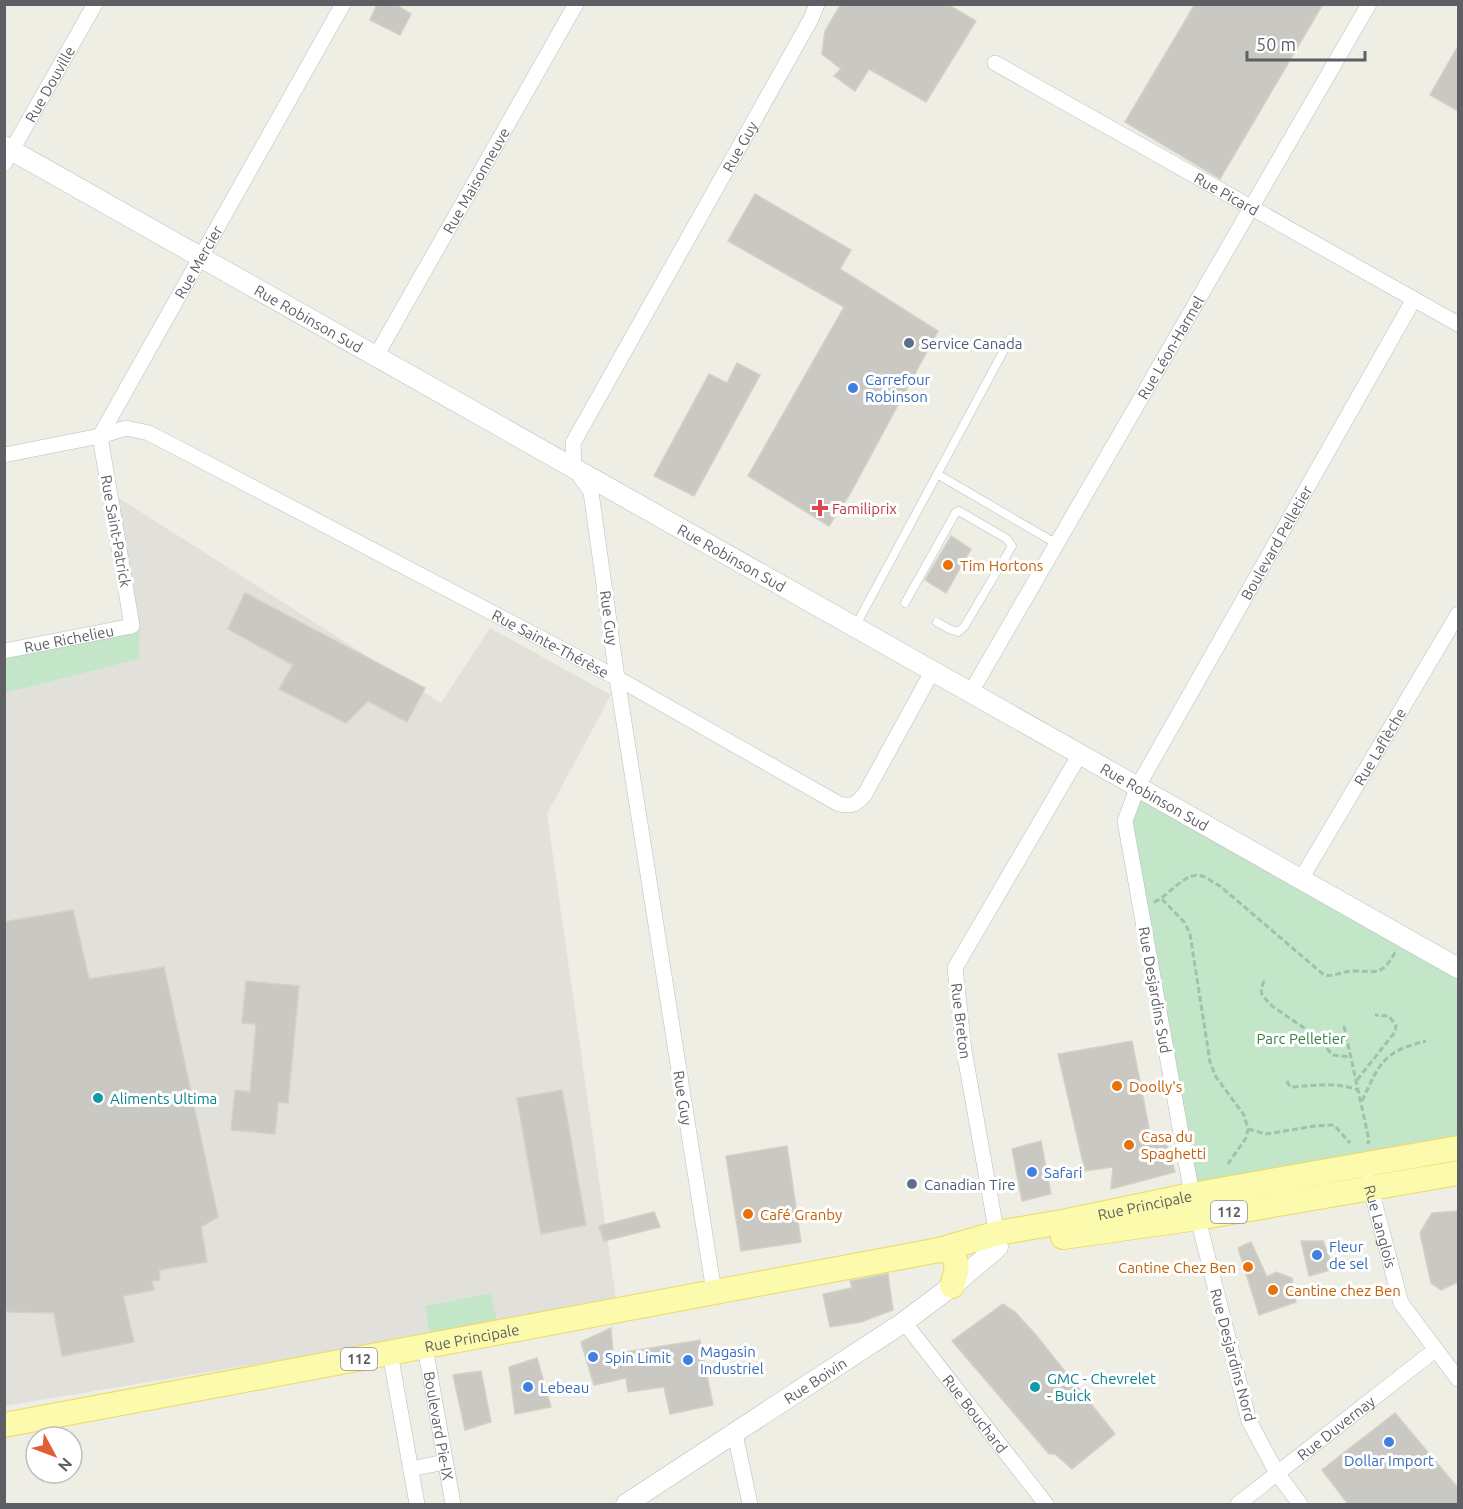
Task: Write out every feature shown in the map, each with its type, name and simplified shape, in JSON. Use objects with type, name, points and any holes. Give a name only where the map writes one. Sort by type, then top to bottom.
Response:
[{"type":"main road","name":"Rue Principale","points":[[1195,1206],[1365,1164],[1458,1148]]},
{"type":"main road","name":"Rue Principale","points":[[4,1425],[939,1250],[1195,1206],[1371,1188],[1458,1173]]},
{"type":"main road","points":[[939,1250],[951,1252],[956,1259],[958,1268],[952,1286]]},
{"type":"street","name":"Rue Douville","points":[[7,153],[95,4]]},
{"type":"street","name":"Rue Mercier","points":[[100,436],[343,4]]},
{"type":"street","name":"Rue Maisonneuve","points":[[376,356],[576,4]]},
{"type":"street","name":"Rue Guy","points":[[714,1292],[617,678],[591,492],[574,468],[573,443],[811,19],[817,4]]},
{"type":"street","name":"Rue Léon-Harmel","points":[[971,692],[1369,4]]},
{"type":"street","name":"Rue Picard","points":[[994,63],[1458,324]]},
{"type":"street","name":"Rue Robinson Sud","points":[[7,153],[201,256],[1458,968]]},
{"type":"street","name":"Boulevard Pelletier","points":[[1137,786],[1414,299]]},
{"type":"street","name":"Rue Sainte-Thérèse","points":[[100,436],[126,428],[149,433],[617,678],[839,804],[849,806],[858,803],[865,794],[933,670]]},
{"type":"street","points":[[4,455],[100,436]]},
{"type":"street","name":"Rue Saint-Patrick","points":[[100,436],[132,626]]},
{"type":"street","name":"Rue Laflèche","points":[[1301,879],[1458,614]]},
{"type":"street","name":"Rue Richelieu","points":[[4,651],[132,626]]},
{"type":"street","name":"Rue Breton","points":[[998,1240],[964,1050],[955,968],[1080,754]]},
{"type":"street","name":"Rue Desjardins Sud","points":[[1137,786],[1125,821],[1195,1206]]},
{"type":"street","name":"Rue Langlois","points":[[1365,1164],[1401,1303],[1458,1379]]},
{"type":"street","name":"Rue Desjardins Nord","points":[[1195,1206],[1249,1421],[1276,1473],[1300,1504]]},
{"type":"street","name":"Rue Boivin","points":[[626,1504],[904,1322],[952,1286],[998,1240]]},
{"type":"street","name":"Rue Bouchard","points":[[904,1322],[1047,1504]]},
{"type":"street","name":"Boulevard Pie-IX","points":[[425,1347],[453,1504]]},
{"type":"street","name":"Rue Duvernay","points":[[1239,1504],[1435,1350]]},
{"type":"street","points":[[390,1353],[417,1504]]},
{"type":"street","points":[[735,1434],[750,1504]]},
{"type":"street","points":[[411,1469],[445,1462]]},
{"type":"lane","points":[[855,627],[1010,339]]},
{"type":"lane","points":[[937,474],[1057,544]]},
{"type":"lane","points":[[905,603],[956,512],[959,511],[1007,539],[1012,546],[964,627],[958,632],[938,622]]},
{"type":"path","points":[[1228,1164],[1246,1138],[1248,1129],[1244,1115],[1216,1077],[1210,1062],[1190,934],[1185,923],[1162,899],[1189,877],[1201,875],[1220,886],[1324,975],[1332,976],[1352,971],[1368,973],[1380,971],[1389,962],[1404,937]]},
{"type":"path","points":[[1264,981],[1261,989],[1262,995],[1272,1006],[1307,1029],[1333,1055],[1351,1058]]},
{"type":"path","points":[[1356,1081],[1395,1032],[1396,1026],[1389,1016],[1376,1015]]},
{"type":"path","points":[[1344,1026],[1369,1140],[1365,1164]]},
{"type":"path","points":[[1361,1103],[1384,1059],[1406,1046],[1426,1041]]},
{"type":"path","points":[[1287,1081],[1290,1087],[1342,1084],[1358,1090]]},
{"type":"path","points":[[1248,1129],[1266,1134],[1334,1125],[1350,1143]]},
{"type":"shaded area","points":[[114,495],[441,703],[490,628],[611,695],[547,814],[616,1299],[497,1321],[491,1293],[425,1306],[430,1335],[5,1406],[4,693],[139,659],[140,625]]},
{"type":"green space","points":[[140,625],[139,659],[5,693],[4,650]]},
{"type":"green space","name":"Parc Pelletier","points":[[1138,786],[1458,975],[1458,1143],[1192,1195],[1125,821]]},
{"type":"green space","points":[[491,1293],[497,1321],[430,1335],[425,1306]]},
{"type":"building","points":[[377,4],[395,4],[411,14],[400,35],[370,20]]},
{"type":"building","points":[[841,4],[947,4],[976,21],[926,102],[869,69],[855,91],[834,76],[841,69],[822,54],[825,31]]},
{"type":"building","points":[[1195,4],[1323,4],[1220,179],[1125,122]]},
{"type":"building","points":[[1458,46],[1458,111],[1430,95]]},
{"type":"building","name":"Carrefour Robinson","points":[[755,194],[851,250],[840,269],[938,331],[851,492],[829,526],[748,476],[844,307],[728,241]]},
{"type":"building","points":[[737,363],[760,375],[694,496],[654,476],[709,374],[727,383]]},
{"type":"building","name":"Tim Hortons","points":[[951,536],[971,549],[946,593],[925,580]]},
{"type":"building","points":[[245,593],[425,688],[407,722],[368,701],[346,723],[279,689],[293,665],[228,629]]},
{"type":"building","name":"Aliments Ultima","points":[[73,910],[89,979],[164,967],[218,1217],[201,1227],[207,1262],[159,1270],[160,1280],[152,1281],[154,1290],[123,1296],[134,1342],[62,1356],[54,1313],[7,1312],[4,1302],[4,922]]},
{"type":"building","points":[[246,981],[299,986],[288,1103],[278,1102],[275,1134],[231,1130],[235,1090],[250,1092],[256,1024],[242,1023]]},
{"type":"building","points":[[1132,1041],[1151,1138],[1164,1135],[1175,1172],[1111,1189],[1113,1167],[1085,1171],[1058,1054]]},
{"type":"building","points":[[562,1090],[586,1225],[541,1234],[517,1098]]},
{"type":"building","name":"Safari","points":[[1041,1141],[1051,1194],[1022,1201],[1012,1149]]},
{"type":"building","points":[[787,1146],[801,1242],[741,1251],[726,1156]]},
{"type":"building","points":[[1458,1211],[1458,1282],[1441,1290],[1431,1283],[1420,1233],[1432,1213]]},
{"type":"building","points":[[654,1212],[660,1227],[604,1241],[599,1226]]},
{"type":"building","name":"Fleur de sel","points":[[1301,1241],[1323,1241],[1334,1269],[1309,1276]]},
{"type":"building","name":"Cantine chez Ben","points":[[1251,1242],[1267,1277],[1276,1272],[1292,1278],[1296,1302],[1259,1315],[1238,1248]]},
{"type":"building","points":[[888,1274],[893,1310],[861,1322],[830,1327],[823,1294],[852,1288],[850,1281]]},
{"type":"building","name":"GMC - Chevrelet - Buick","points":[[1003,1304],[1015,1312],[1036,1335],[1115,1434],[1072,1469],[1055,1454],[1049,1454],[952,1341]]},
{"type":"building","points":[[611,1328],[613,1354],[700,1340],[713,1405],[670,1414],[664,1387],[628,1392],[626,1378],[594,1385],[581,1342]]},
{"type":"building","name":"Lebeau","points":[[537,1358],[551,1407],[515,1414],[509,1367]]},
{"type":"building","points":[[481,1371],[491,1422],[465,1430],[453,1375]]},
{"type":"building","name":"Dollar Import","points":[[1395,1413],[1458,1488],[1458,1504],[1348,1504],[1322,1470]]},
{"type":"place","name":"Service Canada","points":[[909,343]]},
{"type":"place","name":"Carrefour Robinson","points":[[853,388]]},
{"type":"place","name":"Familiprix","points":[[820,508]]},
{"type":"place","name":"Tim Hortons","points":[[948,565]]},
{"type":"place","name":"Doolly's","points":[[1117,1086]]},
{"type":"place","name":"Aliments Ultima","points":[[98,1098]]},
{"type":"place","name":"Casa du Spaghetti","points":[[1129,1145]]},
{"type":"place","name":"Safari","points":[[1032,1172]]},
{"type":"place","name":"Canadian Tire","points":[[912,1184]]},
{"type":"place","name":"Café Granby","points":[[748,1214]]},
{"type":"place","name":"Fleur de sel","points":[[1317,1255]]},
{"type":"place","name":"Cantine Chez Ben","points":[[1248,1267]]},
{"type":"place","name":"Cantine chez Ben","points":[[1273,1290]]},
{"type":"place","name":"Spin Limit","points":[[593,1357]]},
{"type":"place","name":"Magasin Industriel","points":[[688,1360]]},
{"type":"place","name":"Lebeau","points":[[528,1387]]},
{"type":"place","name":"GMC - Chevrelet - Buick","points":[[1035,1387]]},
{"type":"place","name":"Dollar Import","points":[[1389,1442]]}]
